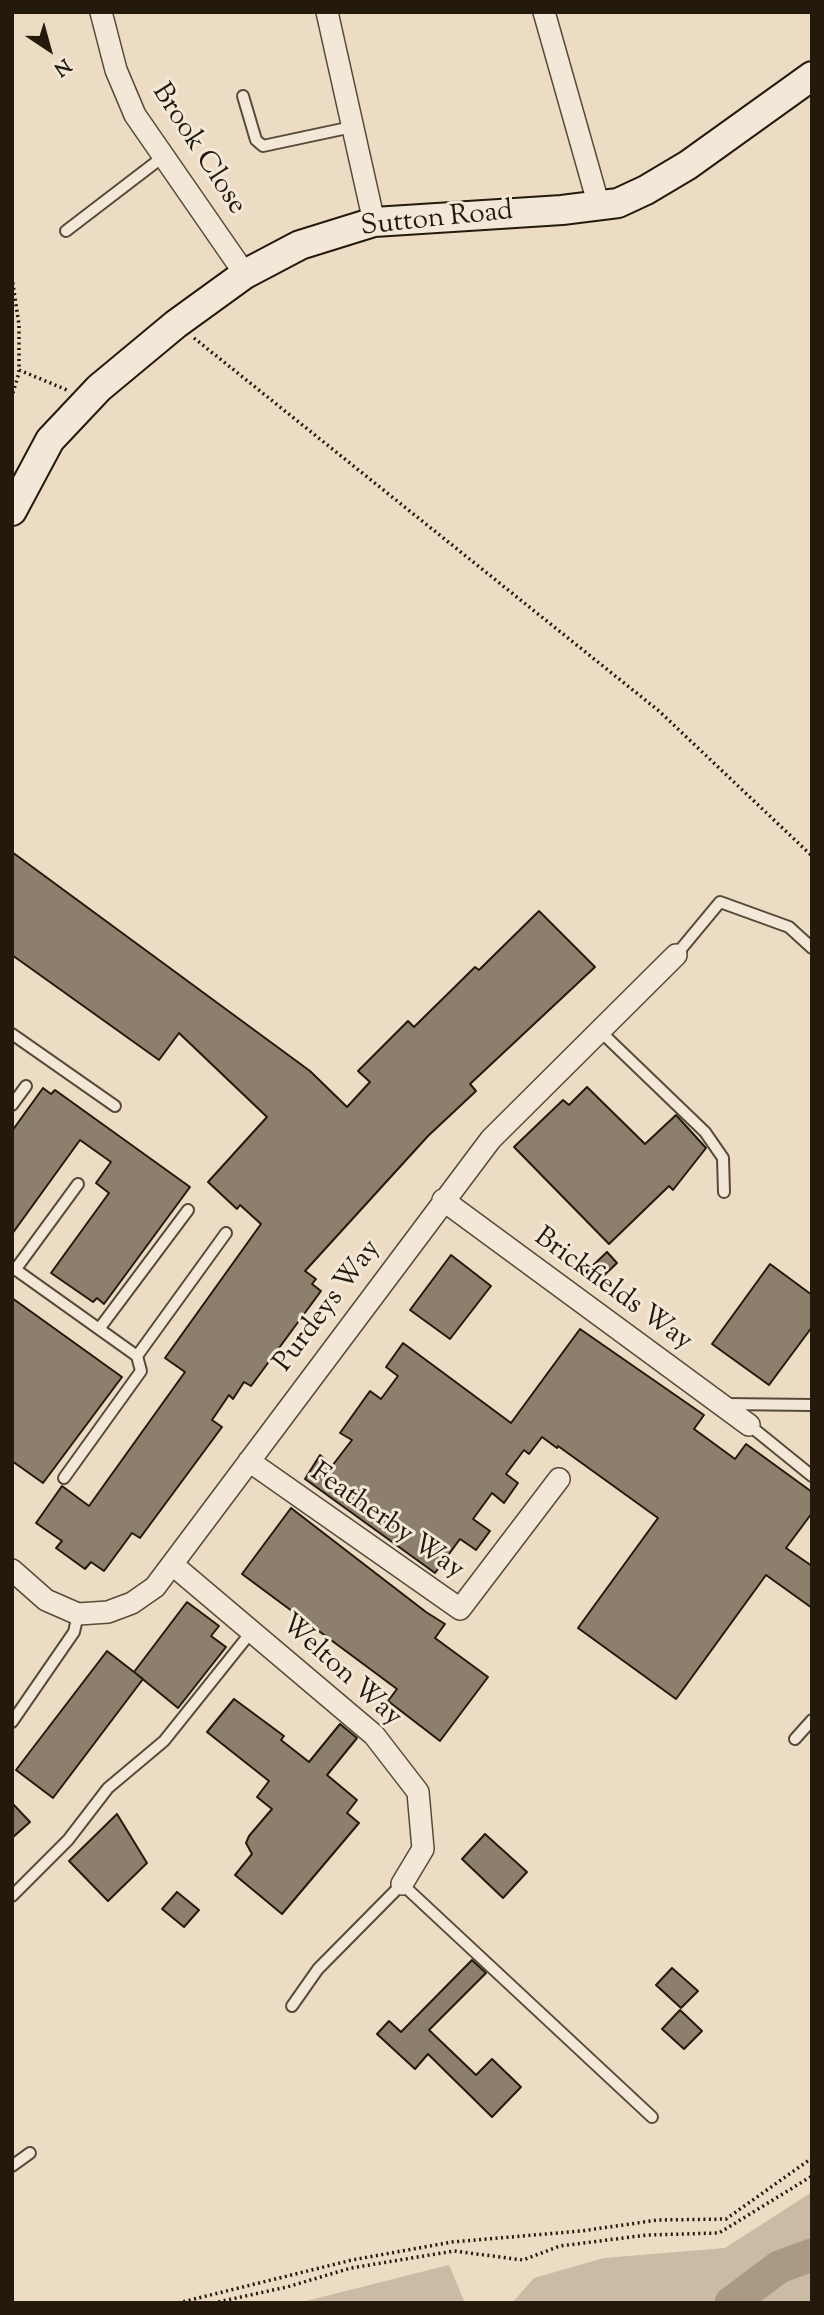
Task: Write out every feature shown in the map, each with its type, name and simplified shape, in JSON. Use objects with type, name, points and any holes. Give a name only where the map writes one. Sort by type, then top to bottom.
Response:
[{"type":"street","name":"Brook Close","points":[[101,12],[116,70],[135,115],[245,274]]},
{"type":"street","points":[[327,12],[374,222]]},
{"type":"street","points":[[544,12],[599,206]]},
{"type":"street","name":"Sutton Road","points":[[12,511],[50,440],[87,400],[176,324],[245,274],[300,245],[374,222],[618,203],[688,165],[812,76]]},
{"type":"street","name":"Purdeys Way","points":[[15,1577],[46,1600],[78,1614],[108,1612],[132,1603],[155,1587],[491,1139],[677,955]]},
{"type":"street","name":"Brickfields Way","points":[[443,1200],[749,1425]]},
{"type":"street","name":"Featherby Way","points":[[249,1461],[460,1609],[559,1479]]},
{"type":"street","name":"Welton Way","points":[[173,1565],[374,1734],[418,1792],[423,1849],[402,1884]]},
{"type":"lane","points":[[243,96],[256,140],[262,146],[352,127]]},
{"type":"lane","points":[[66,231],[164,156]]},
{"type":"lane","points":[[677,955],[720,902],[789,927],[812,948]]},
{"type":"lane","points":[[600,1031],[705,1132],[723,1157],[724,1192]]},
{"type":"lane","points":[[12,1034],[115,1107]]},
{"type":"lane","points":[[12,1105],[26,1086]]},
{"type":"lane","points":[[64,1478],[141,1371],[137,1356],[14,1268],[78,1184]]},
{"type":"lane","points":[[100,1329],[188,1210]]},
{"type":"lane","points":[[137,1356],[226,1233]]},
{"type":"lane","points":[[718,1404],[812,1405]]},
{"type":"lane","points":[[749,1425],[812,1476]]},
{"type":"lane","points":[[12,1722],[74,1632],[78,1614]]},
{"type":"lane","points":[[12,1896],[68,1840],[108,1788],[163,1741],[252,1631]]},
{"type":"lane","points":[[795,1739],[812,1720]]},
{"type":"lane","points":[[292,2006],[317,1969],[402,1884],[652,2117]]},
{"type":"lane","points":[[12,2166],[30,2152]]},
{"type":"path","points":[[12,278],[19,325],[19,370],[12,396]]},
{"type":"path","points":[[176,324],[659,711],[812,856]]},
{"type":"path","points":[[19,370],[87,400]]},
{"type":"path","points":[[178,2303],[352,2260],[452,2242],[581,2231],[658,2220],[726,2219],[812,2158]]},
{"type":"path","points":[[213,2303],[288,2287],[351,2267],[454,2251],[523,2260],[560,2246],[671,2233],[719,2233],[812,2176]]},
{"type":"shaded area","points":[[812,2192],[812,2303],[512,2303],[534,2278],[604,2258],[725,2248]]},
{"type":"shaded area","points":[[449,2265],[465,2303],[298,2303]]},
{"type":"building","points":[[12,852],[310,1071],[347,1107],[370,1082],[358,1071],[408,1021],[414,1027],[475,967],[479,970],[539,911],[595,967],[470,1084],[476,1091],[428,1136],[305,1271],[316,1279],[312,1284],[321,1291],[251,1386],[244,1382],[233,1399],[229,1395],[212,1420],[222,1427],[140,1538],[132,1533],[104,1571],[91,1562],[85,1569],[56,1548],[62,1541],[36,1523],[62,1486],[89,1506],[185,1372],[165,1358],[261,1224],[240,1205],[237,1209],[208,1182],[267,1117],[179,1033],[159,1060],[12,955]]},
{"type":"building","points":[[587,1087],[645,1144],[676,1115],[706,1148],[673,1190],[669,1186],[609,1244],[514,1147],[563,1100],[569,1105]]},
{"type":"building","points":[[43,1088],[51,1094],[55,1090],[190,1187],[104,1304],[97,1298],[93,1302],[51,1273],[109,1193],[96,1183],[111,1162],[80,1140],[12,1234],[12,1131]]},
{"type":"building","points":[[607,1252],[617,1263],[596,1283],[586,1272]]},
{"type":"building","points":[[451,1255],[491,1286],[450,1339],[410,1310]]},
{"type":"building","points":[[770,1264],[812,1295],[812,1327],[769,1385],[712,1344]]},
{"type":"building","points":[[12,1298],[122,1377],[43,1483],[12,1461]]},
{"type":"building","points":[[580,1329],[704,1415],[694,1429],[735,1459],[746,1444],[812,1492],[812,1513],[786,1548],[812,1566],[812,1608],[766,1575],[676,1699],[578,1628],[658,1518],[558,1446],[557,1448],[542,1437],[529,1454],[524,1450],[506,1474],[518,1483],[504,1503],[492,1493],[473,1519],[490,1531],[476,1550],[460,1539],[435,1573],[305,1479],[320,1455],[332,1466],[352,1440],[340,1433],[370,1391],[381,1399],[398,1376],[386,1367],[403,1343],[511,1423]]},
{"type":"building","points":[[291,1508],[445,1624],[435,1638],[488,1677],[440,1741],[388,1701],[397,1689],[242,1574]]},
{"type":"building","points":[[187,1602],[219,1626],[211,1636],[226,1647],[178,1708],[134,1672]]},
{"type":"building","points":[[107,1651],[143,1679],[53,1798],[16,1770]]},
{"type":"building","points":[[234,1699],[284,1736],[281,1740],[309,1762],[340,1724],[357,1738],[327,1775],[357,1800],[347,1813],[359,1823],[282,1914],[235,1875],[252,1854],[246,1843],[249,1836],[272,1809],[257,1797],[269,1781],[207,1732]]},
{"type":"building","points":[[12,1803],[30,1822],[12,1838]]},
{"type":"building","points":[[117,1814],[147,1863],[108,1901],[69,1861]]},
{"type":"building","points":[[485,1834],[527,1872],[503,1898],[462,1859]]},
{"type":"building","points":[[177,1892],[199,1910],[184,1927],[162,1909]]},
{"type":"building","points":[[472,1960],[486,1973],[429,2030],[476,2075],[492,2059],[521,2087],[492,2117],[428,2054],[415,2069],[377,2034],[389,2021],[401,2032]]},
{"type":"building","points":[[672,1968],[698,1991],[681,2008],[656,1985]]},
{"type":"building","points":[[680,2010],[702,2031],[684,2049],[662,2029]]},
{"type":"waterway","points":[[731,2303],[779,2267],[812,2255]]}]
